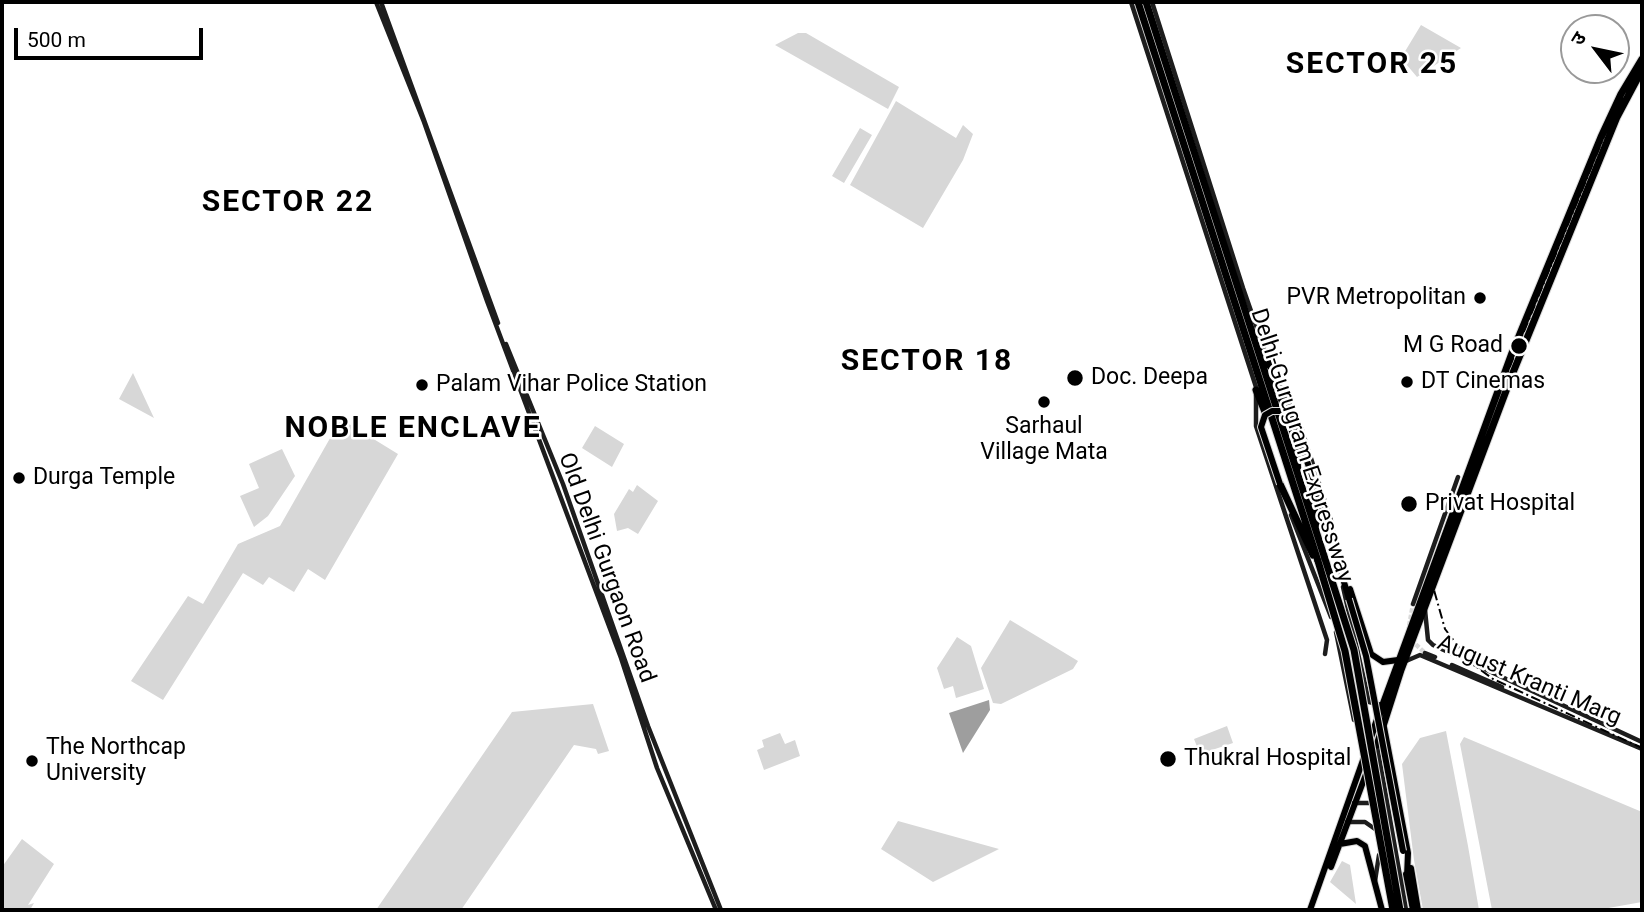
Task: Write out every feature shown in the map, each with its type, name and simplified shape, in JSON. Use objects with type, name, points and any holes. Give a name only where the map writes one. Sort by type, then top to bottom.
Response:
[{"type":"highway","name":"Delhi-Gurugram Expressway","points":[[1138,2],[1279,441],[1354,650],[1400,910]]},
{"type":"highway","name":"Delhi-Gurugram Expressway","points":[[1149,2],[1317,536],[1343,642],[1387,874],[1385,910]]},
{"type":"highway","points":[[1377,745],[1401,662],[1473,446],[1490,419],[1552,283],[1596,159],[1600,132],[1642,59]]},
{"type":"highway","points":[[1374,729],[1425,605],[1431,597],[1452,529],[1484,448],[1498,380],[1548,258],[1635,79],[1642,70]]},
{"type":"highway","points":[[1255,345],[1272,371],[1296,441],[1298,481]]},
{"type":"highway","points":[[1256,368],[1256,388],[1268,424],[1279,441]]},
{"type":"highway","points":[[1473,446],[1484,448]]},
{"type":"highway","points":[[1309,467],[1317,536]]},
{"type":"highway","points":[[1280,484],[1302,533],[1322,560]]},
{"type":"highway","points":[[1464,498],[1469,505]]},
{"type":"highway","points":[[1452,529],[1458,537]]},
{"type":"main road","name":"Old Delhi Gurgaon Road","points":[[376,2],[410,85],[525,395],[565,491],[718,910]]},
{"type":"main road","name":"Old Delhi Gurgaon Road","points":[[381,2],[525,395]]},
{"type":"main road","points":[[1131,2],[1256,388],[1256,426],[1327,640],[1325,654]]},
{"type":"main road","points":[[1149,2],[1272,371],[1300,424],[1332,524],[1334,541]]},
{"type":"main road","points":[[1362,757],[1337,634],[1261,427],[1265,415],[1272,411],[1284,411],[1292,418],[1334,541],[1366,656],[1416,910]]},
{"type":"main road","points":[[1413,604],[1458,477]]},
{"type":"main road","points":[[1342,575],[1353,596],[1371,654],[1383,662],[1401,662]]},
{"type":"main road","points":[[1342,575],[1347,612],[1369,702],[1382,705]]},
{"type":"main road","points":[[1310,589],[1320,592]]},
{"type":"main road","name":"August Kranti Marg","points":[[1425,605],[1428,640],[1442,651],[1642,742]]},
{"type":"main road","points":[[1425,653],[1506,689]]},
{"type":"main road","name":"August Kranti Marg","points":[[1401,662],[1420,655],[1496,688],[1506,689],[1642,749]]},
{"type":"main road","points":[[1346,679],[1358,679],[1363,675]]},
{"type":"main road","points":[[1384,727],[1405,852],[1410,900],[1416,910]]},
{"type":"main road","points":[[1326,874],[1362,757],[1374,729]]},
{"type":"main road","points":[[1358,738],[1369,740]]},
{"type":"main road","points":[[1377,745],[1406,910]]},
{"type":"main road","points":[[1311,910],[1340,844],[1353,803],[1377,745]]},
{"type":"main road","points":[[1375,881],[1380,859],[1370,803],[1370,785],[1381,784],[1386,790]]},
{"type":"main road","points":[[1353,803],[1370,803]]},
{"type":"main road","points":[[1347,822],[1366,822],[1375,829]]},
{"type":"main road","points":[[1340,844],[1357,841],[1365,846],[1385,910]]},
{"type":"shaded area","points":[[1421,25],[1461,48],[1417,77],[1401,58]]},
{"type":"shaded area","points":[[798,33],[806,33],[899,87],[888,109],[775,45]]},
{"type":"shaded area","points":[[896,101],[956,138],[963,125],[973,134],[963,160],[923,228],[850,185]]},
{"type":"shaded area","points":[[860,128],[872,135],[844,183],[832,176]]},
{"type":"shaded area","points":[[133,373],[154,418],[119,399]]},
{"type":"shaded area","points":[[341,419],[398,454],[325,580],[308,569],[294,592],[269,577],[263,585],[243,573],[163,700],[131,681],[188,596],[203,604],[238,544],[280,526]]},
{"type":"shaded area","points":[[595,426],[624,444],[612,467],[582,448]]},
{"type":"shaded area","points":[[282,449],[295,476],[268,516],[254,527],[240,496],[259,488],[249,464]]},
{"type":"shaded area","points":[[637,485],[658,501],[638,534],[628,528],[617,531],[614,514],[629,489],[633,492]]},
{"type":"shaded area","points":[[1010,620],[1078,661],[1073,669],[1001,704],[993,703],[981,668]]},
{"type":"shaded area","points":[[957,637],[971,646],[984,689],[956,698],[953,686],[944,689],[937,668]]},
{"type":"shaded area","points":[[989,700],[990,710],[963,753],[949,713]]},
{"type":"shaded area","points":[[593,704],[609,751],[598,754],[596,749],[574,745],[461,910],[376,910],[512,712]]},
{"type":"shaded area","points":[[1227,726],[1233,743],[1200,754],[1194,739]]},
{"type":"shaded area","points":[[1446,731],[1479,910],[1423,910],[1402,764],[1420,738]]},
{"type":"shaded area","points":[[780,733],[785,744],[795,740],[800,756],[764,770],[757,750],[764,747],[762,740]]},
{"type":"shaded area","points":[[1464,737],[1642,812],[1642,902],[1597,910],[1492,910],[1460,744]]},
{"type":"shaded area","points":[[898,821],[999,849],[933,882],[881,849]]},
{"type":"shaded area","points":[[22,839],[54,864],[28,905],[34,903],[30,910],[2,910],[2,867]]},
{"type":"shaded area","points":[[1342,861],[1350,865],[1356,904],[1330,882]]},
{"type":"tunnel","points":[[1408,632],[1413,604]]},
{"type":"tunnel","points":[[1411,640],[1425,653]]},
{"type":"railway","points":[[1642,62],[1617,105],[1518,346],[1441,543],[1434,590],[1445,629],[1470,662],[1493,679],[1642,748]]},
{"type":"place","name":"PVR Metropolitan","points":[[1480,298]]},
{"type":"place","name":"M G Road","points":[[1519,346]]},
{"type":"place","name":"Doc. Deepa","points":[[1075,378]]},
{"type":"place","name":"DT Cinemas","points":[[1407,382]]},
{"type":"place","name":"Palam Vihar Police Station","points":[[422,385]]},
{"type":"place","name":"Sarhaul Village Mata","points":[[1044,402]]},
{"type":"place","name":"Durga Temple","points":[[19,478]]},
{"type":"place","name":"Privat Hospital","points":[[1409,504]]},
{"type":"place","name":"Thukral Hospital","points":[[1168,759]]},
{"type":"place","name":"The Northcap University","points":[[32,761]]},
{"type":"district","name":"SECTOR 25","points":[[1372,65]]},
{"type":"district","name":"SECTOR 22","points":[[288,203]]},
{"type":"district","name":"SECTOR 18","points":[[927,362]]},
{"type":"district","name":"NOBLE ENCLAVE","points":[[413,429]]}]
